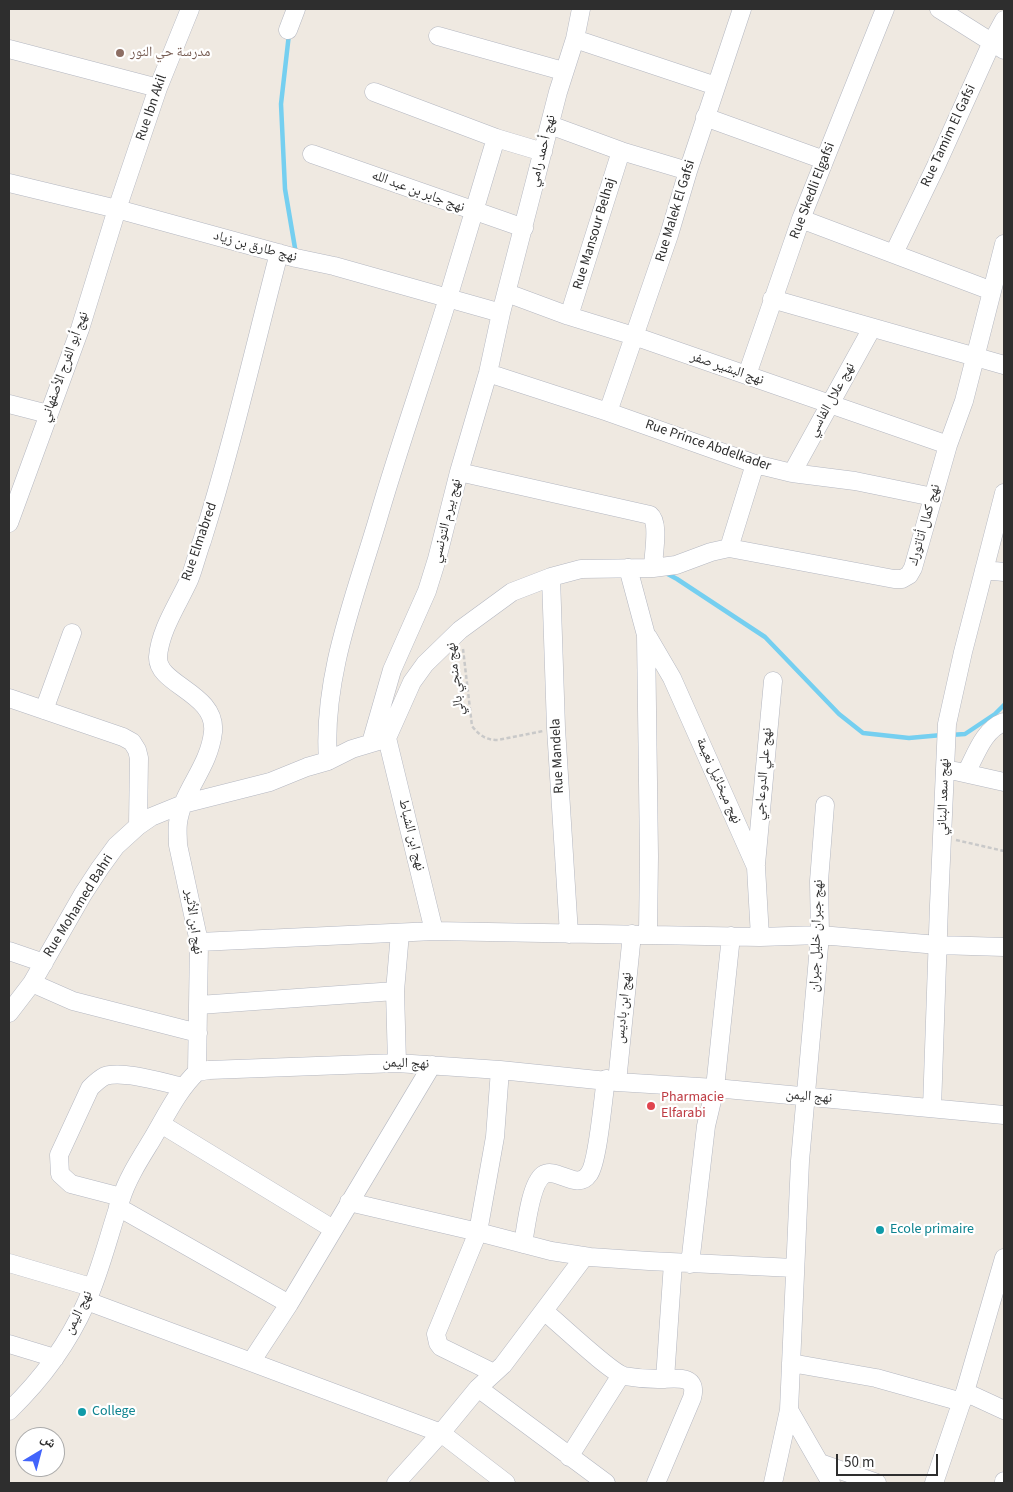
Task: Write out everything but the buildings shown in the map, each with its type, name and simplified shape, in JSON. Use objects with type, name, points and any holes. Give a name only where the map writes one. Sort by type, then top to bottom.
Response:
[{"type":"street","name":"Rue Ibn Akil","points":[[117,209],[158,88],[190,9]]},
{"type":"street","points":[[288,30],[296,9]]},
{"type":"street","name":"نهج أحمد رامي","points":[[507,293],[563,71],[575,38],[581,9]]},
{"type":"street","name":"Rue Malek El Gafsi","points":[[608,412],[669,235],[705,116],[742,9]]},
{"type":"street","name":"Rue Skedli Elgafsi","points":[[747,375],[801,219],[885,9]]},
{"type":"street","points":[[939,9],[998,46]]},
{"type":"street","name":"Rue Tamim El Gafsi","points":[[894,253],[936,166],[998,46],[1004,20]]},
{"type":"street","points":[[438,36],[563,71]]},
{"type":"street","points":[[575,38],[716,86]]},
{"type":"street","points":[[9,49],[158,88]]},
{"type":"street","points":[[374,92],[496,138],[543,152]]},
{"type":"street","points":[[705,116],[824,160]]},
{"type":"street","points":[[550,125],[621,151],[688,171]]},
{"type":"street","points":[[328,761],[326,739],[330,692],[337,656],[390,478],[448,299],[496,138]]},
{"type":"street","name":"Rue Mansour Belhaj","points":[[569,316],[621,151]]},
{"type":"street","name":"نهج جابر بن عبد الله","points":[[312,154],[473,212],[524,228]]},
{"type":"street","name":"نهج طارق بن زياد","points":[[9,183],[117,209],[501,313]]},
{"type":"street","name":"نهج أبو الفرج الأصفهاني","points":[[9,523],[80,329],[117,209]]},
{"type":"street","points":[[801,219],[992,290]]},
{"type":"street","name":"نهج كمال أتاتورك","points":[[729,548],[894,579],[902,579],[909,575],[913,568],[948,445],[964,401],[1004,244]]},
{"type":"street","name":"Rue Elmabred","points":[[183,804],[204,764],[211,742],[213,719],[208,709],[202,703],[164,672],[158,664],[158,656],[162,638],[190,578],[221,480],[278,253]]},
{"type":"street","name":"نهج البشير صفر","points":[[507,293],[569,316],[634,336],[948,445]]},
{"type":"street","name":"نهج بيرم التونسي","points":[[379,741],[392,670],[427,591],[488,373],[507,293]]},
{"type":"street","points":[[772,299],[1004,364]]},
{"type":"street","name":"نهج علال الفاسي","points":[[792,473],[872,328]]},
{"type":"street","name":"Rue Prince Abdelkader","points":[[488,373],[608,412],[755,464],[792,473],[856,481],[933,497]]},
{"type":"street","points":[[9,404],[48,414]]},
{"type":"street","points":[[379,741],[418,672],[430,658],[460,630],[512,592],[551,577],[581,569],[652,568],[676,565],[711,552],[729,548],[755,464]]},
{"type":"street","points":[[460,472],[650,516],[653,518],[655,526],[652,568]]},
{"type":"street","name":"نهج سعد البناني","points":[[932,1108],[947,724],[963,652],[1004,493]]},
{"type":"street","points":[[628,568],[646,635]]},
{"type":"street","points":[[984,570],[1004,572]]},
{"type":"street","name":"Rue Mandela","points":[[551,577],[556,728],[568,934]]},
{"type":"street","points":[[44,710],[72,633]]},
{"type":"street","name":"نهج ميخائيل نعيمة","points":[[646,635],[672,678],[756,867],[760,937]]},
{"type":"street","name":"نهج ابن باديس","points":[[523,1244],[532,1200],[542,1175],[548,1173],[578,1181],[590,1174],[611,1081],[640,934],[649,846],[646,635]]},
{"type":"street","name":"نهج علي الدوعاجي","points":[[756,867],[773,681]]},
{"type":"street","points":[[10,702],[44,710],[100,728],[132,742],[139,758],[138,826]]},
{"type":"street","points":[[966,774],[983,739],[992,729],[1004,722]]},
{"type":"street","name":"Rue Mohamed Bahri","points":[[9,1013],[32,983],[100,868],[116,846],[138,826],[152,817],[183,804],[270,782],[306,767],[328,761],[352,749],[379,741]]},
{"type":"street","name":"نهج ابن الشباط","points":[[379,741],[434,931]]},
{"type":"street","points":[[945,760],[966,774],[1004,782]]},
{"type":"street","name":"نهج ابن الأثير","points":[[183,804],[178,823],[178,845],[199,942],[197,1072]]},
{"type":"street","name":"نهج جبران خليل جبران","points":[[773,1483],[789,1410],[800,1161],[820,935],[819,881],[825,804]]},
{"type":"street","points":[[199,942],[434,931],[760,937],[820,935],[938,945],[1004,947]]},
{"type":"street","points":[[397,1062],[395,991],[400,933]]},
{"type":"street","points":[[665,1379],[682,1263],[706,1126],[715,1088],[732,936]]},
{"type":"street","points":[[9,951],[44,963]]},
{"type":"street","points":[[32,983],[74,1001],[198,1032]]},
{"type":"street","points":[[199,1005],[395,991]]},
{"type":"street","name":"نهج اليمن","points":[[9,1411],[55,1358],[89,1294],[98,1272],[120,1202],[140,1160],[184,1087],[197,1072],[397,1062],[715,1088],[1004,1115]]},
{"type":"street","points":[[251,1362],[289,1304],[432,1065]]},
{"type":"street","points":[[494,1373],[441,1347],[436,1334],[478,1232],[495,1137],[500,1070]]},
{"type":"street","points":[[184,1087],[151,1079],[118,1075],[107,1076],[97,1080],[90,1088],[60,1155],[60,1174],[71,1184],[120,1202],[289,1304]]},
{"type":"street","points":[[161,1124],[333,1229]]},
{"type":"street","points":[[349,1202],[478,1232],[551,1252],[682,1263],[794,1268]]},
{"type":"street","points":[[406,1480],[478,1388],[508,1359],[585,1256]]},
{"type":"street","points":[[934,1483],[1001,1286],[1004,1258]]},
{"type":"street","points":[[9,1263],[89,1294],[251,1362],[441,1433],[506,1483]]},
{"type":"street","points":[[544,1311],[621,1375],[635,1378],[685,1380],[693,1386],[694,1391],[656,1483]]},
{"type":"street","points":[[9,1344],[55,1358]]},
{"type":"street","points":[[791,1364],[876,1378],[964,1397],[1004,1410]]},
{"type":"street","points":[[570,1457],[621,1375]]},
{"type":"street","points":[[478,1388],[606,1483]]},
{"type":"street","points":[[789,1410],[831,1483]]},
{"type":"street","points":[[820,1463],[877,1483]]},
{"type":"path","name":"نهج منجي بالي","points":[[460,630],[472,726],[480,736],[498,740],[556,728]]},
{"type":"path","points":[[942,837],[1004,852]]},
{"type":"waterway","points":[[289,34],[281,104],[285,189],[296,254]]},
{"type":"waterway","points":[[664,572],[765,637],[839,714],[863,733],[909,738],[942,735]]},
{"type":"waterway","points":[[950,735],[965,734],[995,714],[1004,705]]},
{"type":"place","name":"مدرسة حي النور","points":[[120,53]]},
{"type":"place","name":"Pharmacie Elfarabi","points":[[651,1106]]},
{"type":"place","name":"Ecole primaire","points":[[880,1230]]},
{"type":"place","name":"College","points":[[82,1412]]}]
